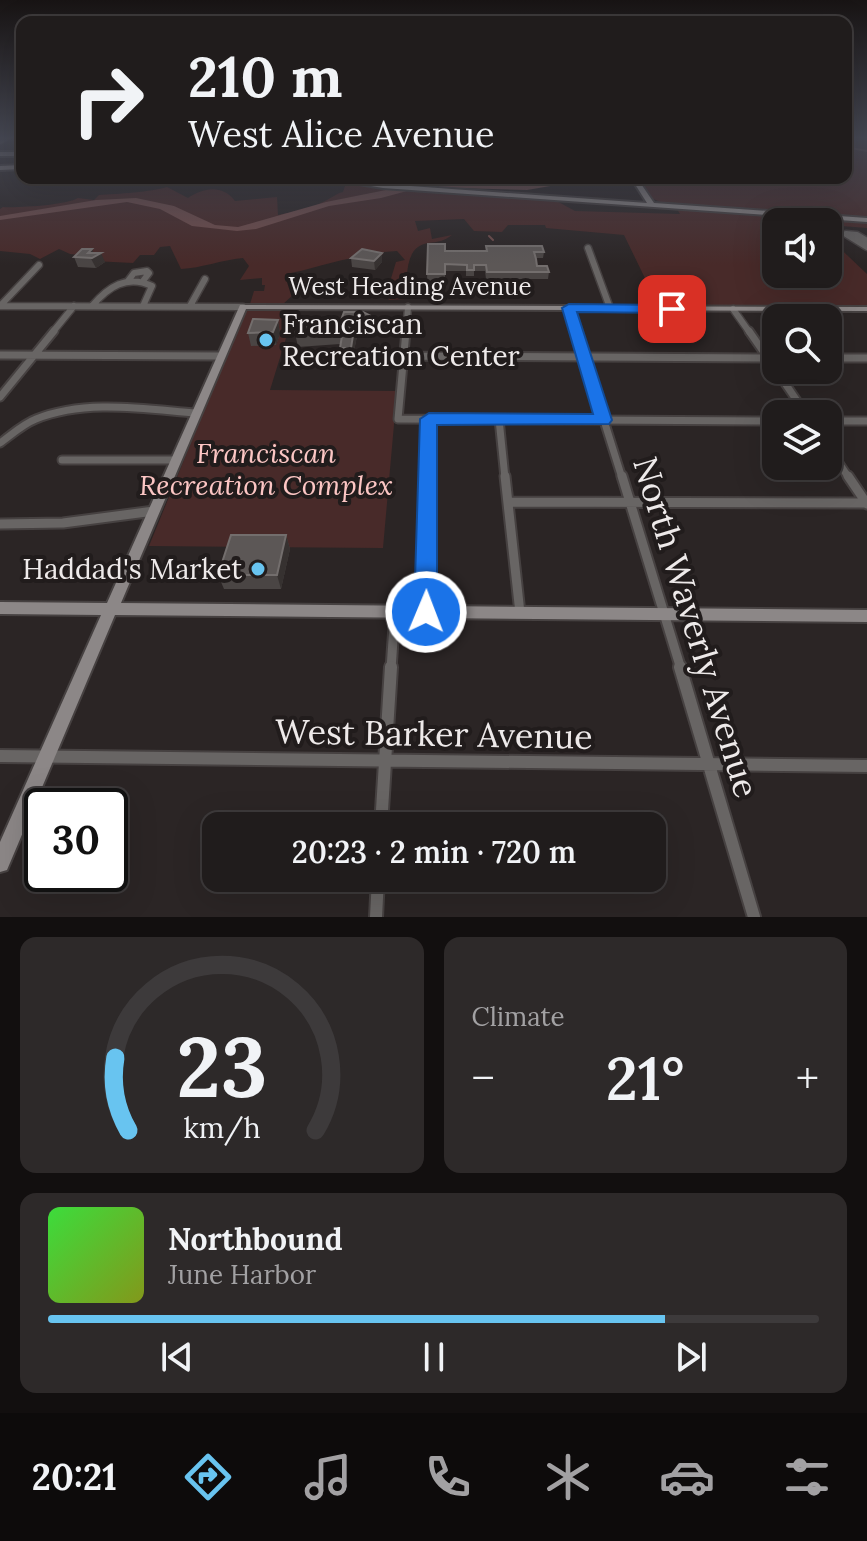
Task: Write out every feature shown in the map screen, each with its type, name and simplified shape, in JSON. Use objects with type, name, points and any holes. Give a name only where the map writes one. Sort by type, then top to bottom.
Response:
[{"type":"street","points":[[391,184],[732,209]]},
{"type":"street","points":[[637,184],[651,204]]},
{"type":"street","points":[[610,201],[637,201],[645,195]]},
{"type":"street","points":[[645,195],[660,202],[867,220]]},
{"type":"street","points":[[588,248],[610,308]]},
{"type":"street","points":[[0,306],[39,265]]},
{"type":"street","points":[[128,281],[134,273],[147,271],[149,273],[143,281]]},
{"type":"street","points":[[190,306],[205,279]]},
{"type":"street","points":[[92,306],[108,288],[128,281],[143,281],[152,286],[152,290],[143,306]]},
{"type":"street","name":"West Heading Avenue","points":[[0,306],[867,309]]},
{"type":"street","points":[[0,397],[74,306]]},
{"type":"street","points":[[0,863],[243,307]]},
{"type":"street","points":[[408,307],[398,419],[762,421]]},
{"type":"street","name":"North Waverly Avenue","points":[[569,308],[665,614],[754,917]]},
{"type":"street","points":[[733,309],[762,345]]},
{"type":"street","points":[[0,355],[220,356]]},
{"type":"street","points":[[404,356],[762,358]]},
{"type":"street","points":[[842,358],[867,358]]},
{"type":"street","points":[[0,443],[32,420],[55,412],[110,407],[196,413]]},
{"type":"street","points":[[426,612],[429,419]]},
{"type":"street","points":[[499,419],[520,613]]},
{"type":"street","points":[[842,421],[867,421]]},
{"type":"street","points":[[62,460],[176,460]]},
{"type":"street","points":[[842,467],[867,504]]},
{"type":"street","points":[[508,502],[867,504]]},
{"type":"street","points":[[0,524],[63,523],[154,511]]},
{"type":"street","points":[[0,608],[867,616]]},
{"type":"street","points":[[382,812],[395,612]]},
{"type":"street","name":"West Barker Avenue","points":[[0,756],[867,766]]},
{"type":"street","points":[[376,917],[377,892]]},
{"type":"green space","points":[[852,180],[867,180],[867,217],[842,215],[842,208],[762,209],[653,199],[643,184],[852,184]]},
{"type":"green space","points":[[346,184],[359,184],[553,199],[575,211],[680,214],[677,209],[762,214],[762,288],[842,288],[842,250],[867,274],[867,306],[658,305],[624,235],[546,228],[545,225],[508,225],[502,232],[474,231],[464,219],[415,221],[418,231],[430,228],[432,239],[452,235],[414,251],[408,265],[405,299],[389,300],[386,295],[396,262],[405,260],[397,251],[384,252],[381,257],[347,259],[291,273],[320,279],[303,286],[283,304],[250,304],[254,291],[264,291],[265,285],[262,285],[262,278],[240,280],[249,266],[243,258],[181,269],[170,246],[160,247],[154,255],[140,255],[133,263],[93,261],[95,257],[70,254],[59,249],[40,259],[30,254],[0,251],[0,209],[3,207],[53,204],[78,198],[94,200],[99,195],[167,187],[188,198],[212,189],[224,192],[235,201],[277,197],[278,215],[302,210],[343,192]]},
{"type":"green space","points":[[842,219],[867,223],[867,228],[842,226]]},
{"type":"green space","name":"Franciscan Recreation Complex","points":[[295,309],[270,390],[397,391],[383,548],[149,546],[245,310]]},
{"type":"shaded area","points":[[562,184],[527,190],[422,187],[381,198],[329,206],[256,229],[237,231],[192,226],[160,209],[127,202],[0,220],[0,216],[96,200],[136,198],[174,206],[215,225],[238,227],[326,202],[411,185]]},
{"type":"building","points":[[428,244],[445,244],[445,251],[487,251],[486,246],[542,246],[544,252],[534,252],[537,266],[547,266],[549,272],[487,272],[486,265],[474,265],[474,270],[467,270],[467,265],[445,264],[445,274],[427,274]]},
{"type":"building","points":[[82,249],[92,249],[88,253],[101,253],[92,258],[74,257]]},
{"type":"building","points":[[362,249],[382,253],[374,261],[351,258]]},
{"type":"building","points":[[344,312],[363,312],[371,316],[365,323],[355,323],[351,348],[340,348],[343,330],[295,333],[298,322],[340,323]]},
{"type":"building","points":[[253,319],[278,320],[273,332],[248,333]]},
{"type":"building","points":[[231,535],[286,535],[277,575],[218,575]]},
{"type":"waterway","points":[[489,236],[493,240]]},
{"type":"place","name":"Franciscan Recreation Center","points":[[266,340]]},
{"type":"place","name":"Haddad's Market","points":[[258,569]]},
{"type":"route","points":[[426,612],[429,419],[603,420],[569,308],[672,309]]}]
